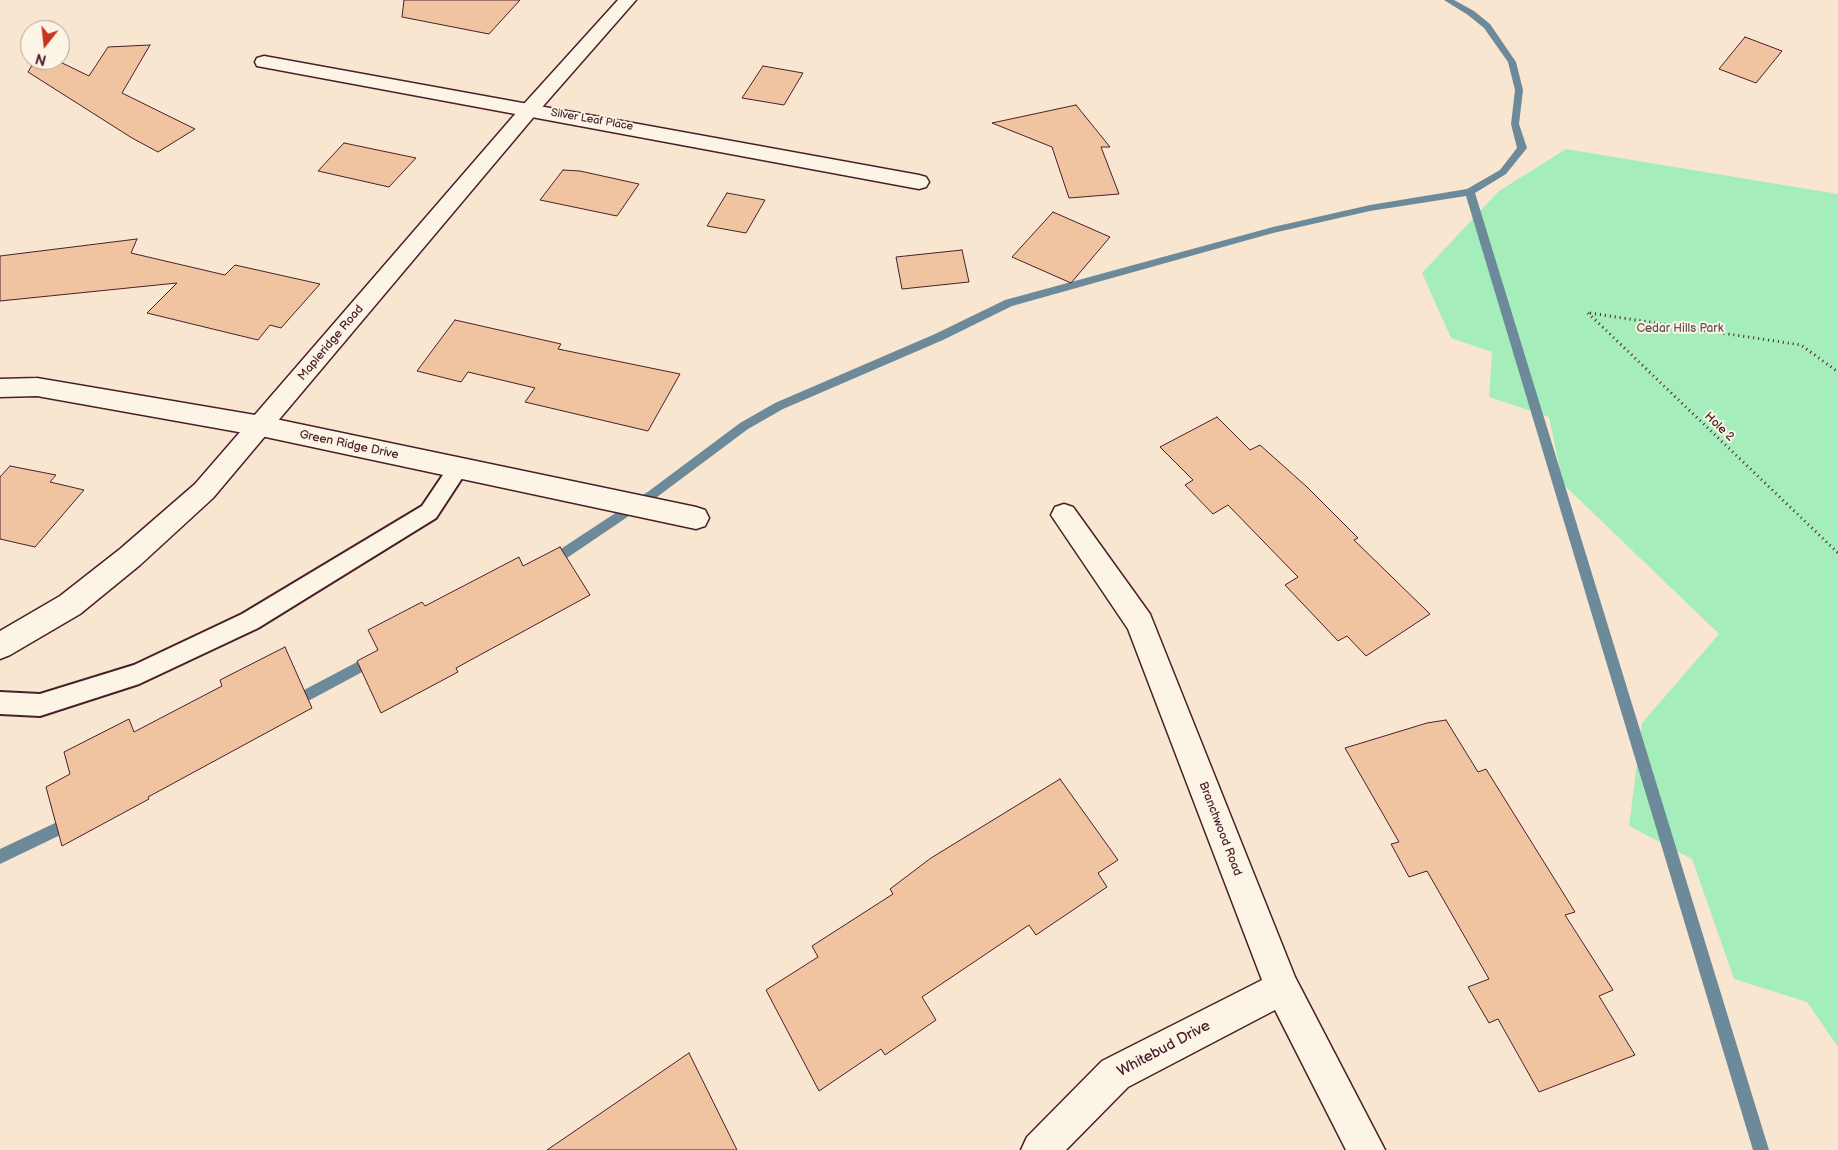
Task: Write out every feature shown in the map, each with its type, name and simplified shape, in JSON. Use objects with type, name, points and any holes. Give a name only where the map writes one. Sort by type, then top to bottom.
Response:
[{"type":"street","name":"Mapleridge Road","points":[[0,646],[70,605],[130,557],[204,491],[530,109],[627,0]]},
{"type":"street","name":"Silver Leaf Place","points":[[264,62],[530,109],[919,182]]},
{"type":"street","name":"Green Ridge Drive","points":[[0,388],[37,387],[261,426],[696,518]]},
{"type":"street","name":"Branchwood Road","points":[[1064,515],[1140,623],[1282,988],[1366,1150]]},
{"type":"street","name":"Whitebud Drive","points":[[1040,1150],[1115,1074],[1282,988]]},
{"type":"lane","points":[[0,704],[40,705],[139,674],[250,621],[429,512],[458,469]]},
{"type":"path","name":"Hole 2","points":[[1838,372],[1801,345],[1588,313],[1838,553]]},
{"type":"green space","name":"Cedar Hills Park","points":[[1566,149],[1838,194],[1838,1047],[1807,1002],[1734,979],[1692,859],[1629,826],[1642,723],[1719,634],[1563,484],[1549,417],[1489,397],[1492,352],[1451,338],[1422,273],[1499,191]]},
{"type":"building","points":[[404,0],[520,0],[489,34],[402,17]]},
{"type":"building","points":[[1745,37],[1782,51],[1756,83],[1719,69]]},
{"type":"building","points":[[150,45],[122,93],[195,129],[158,152],[132,138],[28,72],[29,70],[70,70],[70,67],[89,76],[108,47]]},
{"type":"building","points":[[763,66],[803,73],[784,105],[742,98]]},
{"type":"building","points":[[1076,105],[1110,147],[1101,147],[1119,194],[1069,198],[1052,147],[992,123]]},
{"type":"building","points":[[344,143],[416,158],[389,187],[318,171]]},
{"type":"building","points":[[563,170],[580,171],[639,184],[617,216],[540,200]]},
{"type":"building","points":[[727,193],[765,200],[746,233],[707,226]]},
{"type":"building","points":[[1053,212],[1110,237],[1071,283],[1012,257]]},
{"type":"building","points":[[137,239],[131,253],[225,275],[235,265],[320,284],[281,328],[270,325],[258,340],[147,313],[177,283],[0,301],[0,256]]},
{"type":"building","points":[[962,250],[969,282],[902,289],[896,257]]},
{"type":"building","points":[[455,320],[561,344],[558,349],[680,374],[648,431],[525,402],[535,388],[468,372],[461,382],[417,371]]},
{"type":"building","points":[[1217,417],[1250,450],[1260,445],[1307,487],[1358,538],[1354,540],[1430,614],[1366,656],[1347,636],[1338,641],[1285,585],[1298,577],[1228,505],[1213,514],[1185,485],[1193,480],[1160,447]]},
{"type":"building","points":[[10,466],[56,475],[50,482],[84,490],[35,547],[0,539],[0,477]]},
{"type":"building","points":[[560,547],[590,595],[456,668],[458,672],[381,713],[357,661],[378,650],[368,630],[422,602],[425,606],[519,557],[523,566]]},
{"type":"building","points":[[285,647],[312,708],[62,846],[46,787],[70,774],[64,752],[129,719],[134,732],[222,686],[220,680]]},
{"type":"building","points":[[1446,720],[1478,772],[1486,769],[1575,912],[1565,915],[1613,990],[1599,996],[1635,1055],[1539,1092],[1498,1019],[1489,1023],[1468,987],[1489,979],[1427,871],[1409,877],[1391,844],[1399,842],[1345,748],[1427,723]]},
{"type":"building","points":[[1060,779],[1118,860],[1098,873],[1107,887],[1036,935],[1029,925],[922,997],[936,1020],[885,1055],[881,1049],[819,1091],[766,990],[818,957],[812,946],[893,894],[890,889],[931,858]]},
{"type":"building","points":[[689,1053],[737,1150],[547,1150]]},
{"type":"waterway","points":[[1448,0],[1471,13],[1487,26],[1512,62],[1519,90],[1515,124],[1522,148],[1503,172],[1470,192]]},
{"type":"waterway","points":[[551,562],[653,494],[744,426],[779,406],[939,337],[1009,303],[1273,230],[1370,208],[1470,192]]},
{"type":"waterway","points":[[1470,192],[1761,1150]]},
{"type":"waterway","points":[[292,703],[374,659]]},
{"type":"waterway","points":[[0,857],[72,822]]}]
